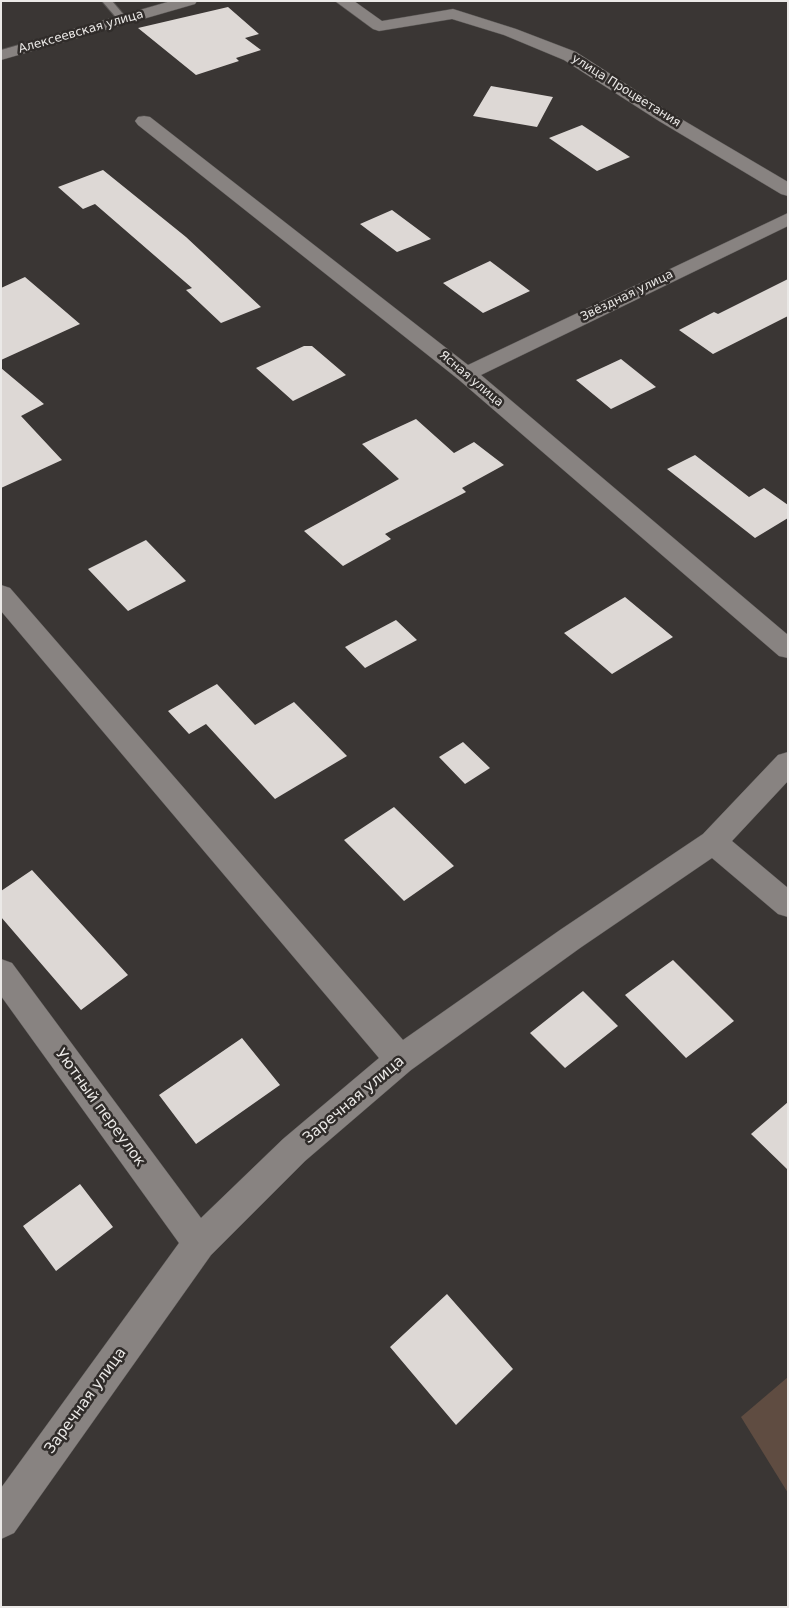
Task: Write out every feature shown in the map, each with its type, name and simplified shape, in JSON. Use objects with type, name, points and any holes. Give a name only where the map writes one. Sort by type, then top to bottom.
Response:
[{"type":"street","name":"Алексеевская улица","points":[[1,55],[189,1]]},
{"type":"street","name":"улица Процветания","points":[[343,1],[379,26],[453,14],[510,32],[570,56],[665,117],[788,190]]},
{"type":"street","name":"Ясная улица","points":[[144,121],[466,374],[788,649]]},
{"type":"street","name":"Звёздная улица","points":[[466,374],[788,219]]},
{"type":"street","points":[[1,594],[400,1060]]},
{"type":"street","name":"Заречная улица","points":[[1,1520],[199,1243],[294,1150],[400,1060],[570,939],[713,842],[788,763]]},
{"type":"street","points":[[713,842],[788,905]]},
{"type":"street","name":"Уютный переулок","points":[[1,972],[199,1243]]},
{"type":"lane","points":[[107,1],[123,20]]},
{"type":"shaded area","points":[[788,1377],[788,1493],[741,1417]]},
{"type":"building","points":[[228,7],[259,34],[245,38],[261,50],[236,58],[239,61],[196,75],[138,28]]},
{"type":"building","points":[[491,86],[553,97],[537,127],[473,116]]},
{"type":"building","points":[[582,125],[630,157],[597,171],[549,138]]},
{"type":"building","points":[[103,170],[186,237],[261,307],[221,323],[186,290],[192,288],[95,204],[83,209],[58,187]]},
{"type":"building","points":[[392,210],[431,239],[397,252],[360,224]]},
{"type":"building","points":[[490,261],[530,291],[483,313],[443,283]]},
{"type":"building","points":[[25,277],[80,324],[1,360],[1,288]]},
{"type":"building","points":[[788,279],[788,316],[713,354],[679,330],[714,312],[718,314]]},
{"type":"building","points":[[304,346],[312,346],[346,375],[293,401],[256,368]]},
{"type":"building","points":[[621,359],[656,387],[611,409],[576,380]]},
{"type":"building","points":[[1,368],[44,404],[21,416],[62,460],[1,488]]},
{"type":"building","points":[[416,419],[454,453],[474,442],[504,465],[462,488],[466,492],[385,534],[391,539],[343,566],[304,531],[399,479],[362,444]]},
{"type":"building","points":[[695,455],[749,497],[764,488],[788,505],[788,518],[755,538],[667,469]]},
{"type":"building","points":[[146,540],[186,581],[128,611],[88,569]]},
{"type":"building","points":[[625,597],[673,637],[612,674],[564,633]]},
{"type":"building","points":[[396,620],[417,640],[365,668],[345,647]]},
{"type":"building","points":[[217,684],[255,725],[294,702],[347,756],[275,799],[206,724],[189,734],[168,711]]},
{"type":"building","points":[[463,742],[490,768],[465,784],[439,757]]},
{"type":"building","points":[[394,807],[454,866],[404,901],[344,840]]},
{"type":"building","points":[[32,870],[128,975],[81,1010],[1,917],[1,891]]},
{"type":"building","points":[[673,960],[734,1021],[686,1058],[625,995]]},
{"type":"building","points":[[583,991],[618,1026],[565,1068],[530,1033]]},
{"type":"building","points":[[242,1038],[280,1085],[196,1144],[159,1095]]},
{"type":"building","points":[[788,1102],[788,1170],[751,1134]]},
{"type":"building","points":[[80,1184],[113,1227],[56,1271],[23,1226]]},
{"type":"building","points":[[447,1294],[513,1369],[456,1425],[390,1347]]}]
